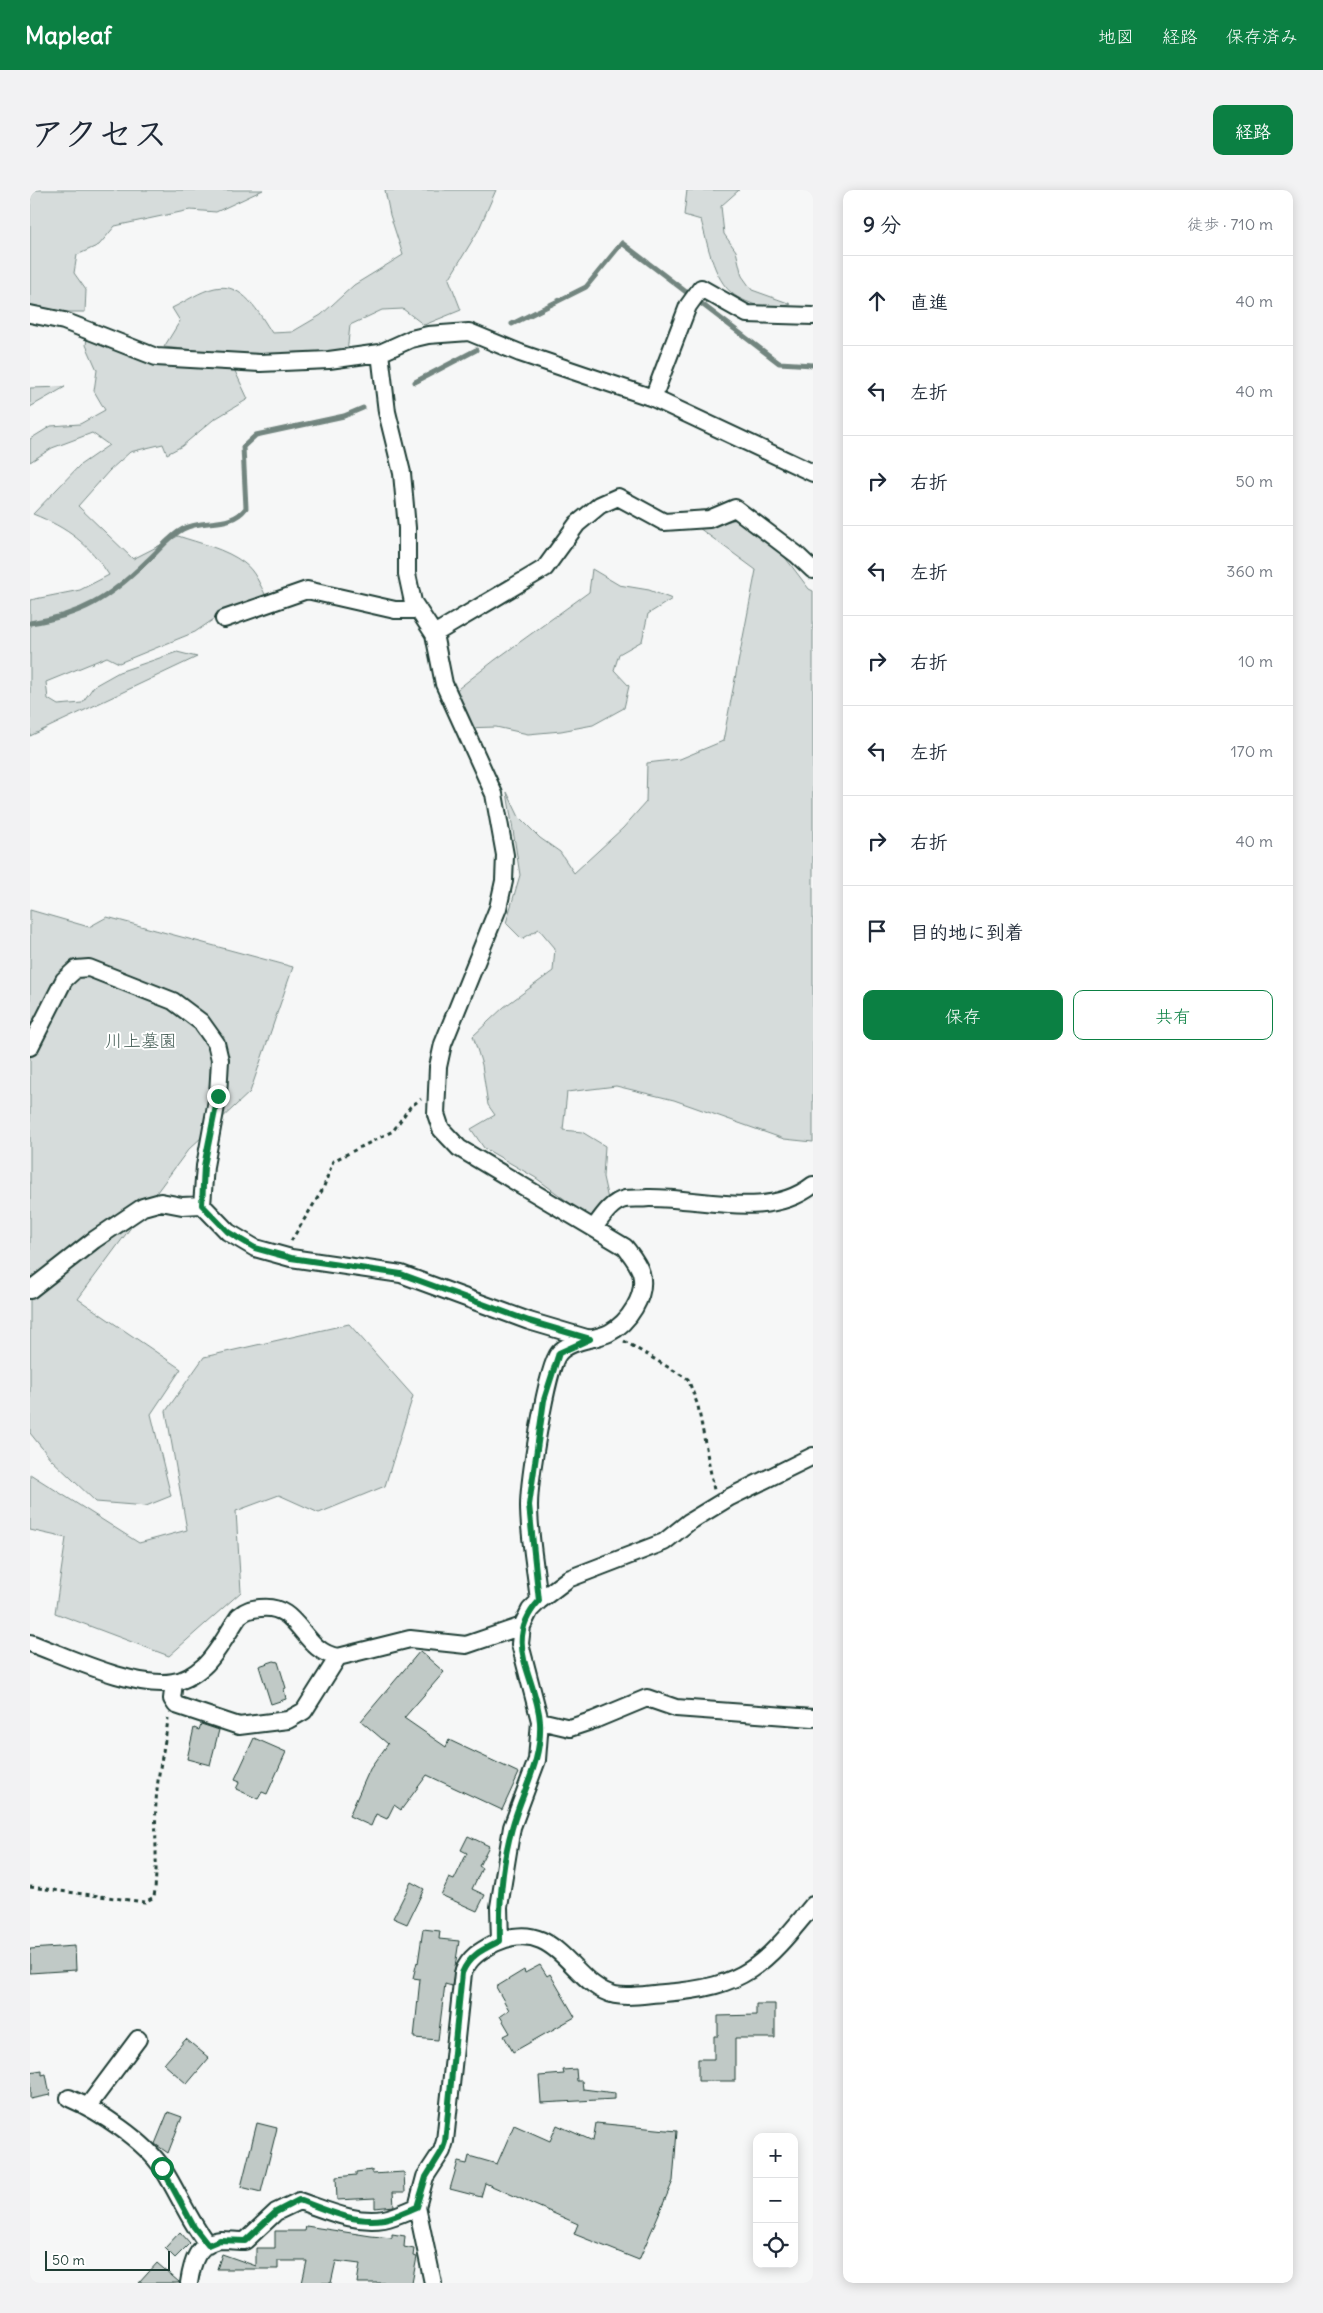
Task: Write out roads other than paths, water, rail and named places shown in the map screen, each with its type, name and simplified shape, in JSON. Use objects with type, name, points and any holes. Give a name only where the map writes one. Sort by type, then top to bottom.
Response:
[{"type":"street","points":[[652,398],[688,306],[701,288],[747,314],[813,316]]},
{"type":"street","points":[[30,314],[64,321],[136,351],[167,359],[260,363],[329,360],[380,353],[411,339],[428,335],[470,332],[520,353],[652,398],[813,473]]},
{"type":"street","points":[[380,353],[386,412],[402,473],[407,528],[407,574],[414,602],[434,634],[444,684],[494,794],[506,868],[500,899],[490,930],[443,1044],[436,1089],[436,1114],[441,1129],[460,1148],[624,1247],[641,1274],[641,1288],[636,1306],[626,1319],[610,1332],[559,1353],[544,1400],[529,1505],[539,1601]]},
{"type":"street","points":[[434,634],[545,568],[577,524],[600,505],[618,497],[664,522],[708,519],[735,508],[796,554],[813,570]]},
{"type":"street","points":[[224,619],[307,590],[395,610],[418,610]]},
{"type":"street","points":[[30,1047],[64,980],[76,969],[82,968],[173,1002],[201,1022],[216,1043],[220,1060],[218,1096],[204,1166],[202,1205]]},
{"type":"street","points":[[594,1228],[605,1212],[624,1199],[669,1198],[763,1205],[804,1192],[813,1184]]},
{"type":"street","points":[[30,1290],[94,1240],[143,1207],[162,1202],[182,1206],[202,1205],[237,1238],[255,1248],[281,1256],[401,1274],[529,1321],[590,1339]]},
{"type":"street","points":[[500,1941],[499,1907],[512,1827],[537,1760],[540,1721],[520,1644],[522,1626],[530,1610],[568,1580],[664,1542],[689,1522],[717,1505],[813,1456]]},
{"type":"street","points":[[173,1690],[203,1666],[239,1616],[247,1610],[264,1607],[279,1609],[290,1615],[315,1647],[326,1655],[338,1657],[410,1639],[466,1645],[522,1626]]},
{"type":"street","points":[[30,1643],[123,1676],[173,1690]]},
{"type":"street","points":[[173,1690],[176,1705],[240,1726],[288,1720],[304,1711],[338,1657]]},
{"type":"street","points":[[540,1721],[570,1728],[647,1698],[676,1708],[813,1718]]},
{"type":"street","points":[[433,2283],[417,2207],[426,2177],[442,2151],[445,2142],[462,1973],[466,1962],[479,1951],[500,1941],[514,1937],[540,1940],[556,1948],[598,1987],[614,1995],[693,1991],[716,1986],[742,1976],[765,1960],[813,1905]]},
{"type":"street","points":[[88,2106],[138,2039]]},
{"type":"street","points":[[69,2098],[88,2106],[152,2155],[162,2168],[194,2227],[208,2245]]},
{"type":"street","points":[[189,2283],[192,2262],[199,2250],[220,2240],[245,2241],[276,2212],[299,2200],[350,2218],[367,2220],[385,2219],[417,2207]]},
{"type":"waterway","points":[[512,324],[586,287],[622,243],[779,363],[813,365]]},
{"type":"waterway","points":[[415,382],[476,350]]},
{"type":"waterway","points":[[30,623],[65,615],[94,603],[120,586],[173,536],[183,529],[199,524],[225,521],[240,514],[246,508],[243,447],[256,435],[344,416],[363,408]]},
{"type":"park label","name":"川上墓園","points":[[141,1041]]}]
